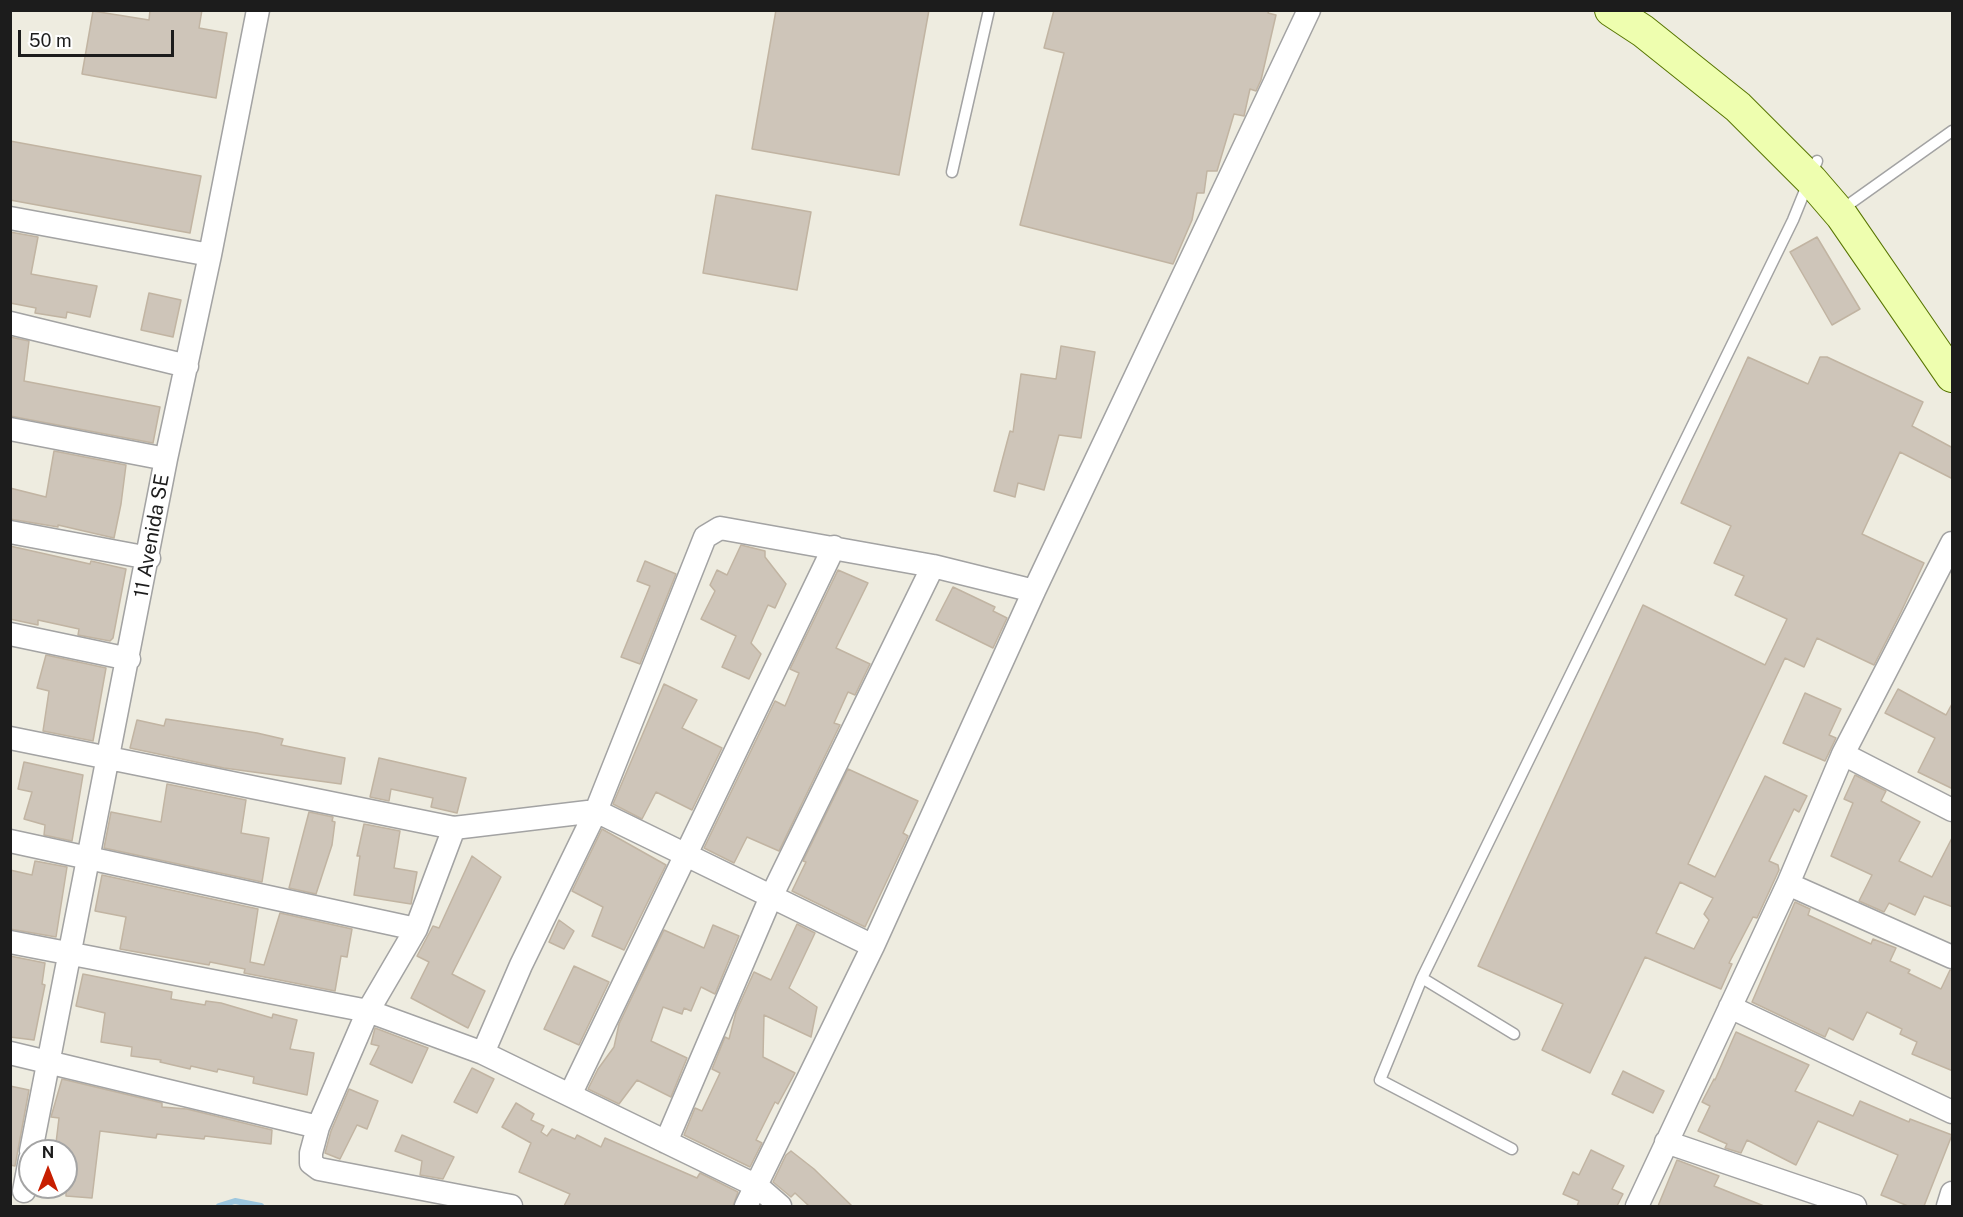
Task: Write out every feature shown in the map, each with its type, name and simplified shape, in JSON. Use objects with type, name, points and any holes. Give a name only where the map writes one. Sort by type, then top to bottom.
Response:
[{"type":"main road","points":[[1611,10],[1643,31],[1814,170]]},
{"type":"main road","points":[[1640,10],[1746,94],[1845,207],[1953,350]]},
{"type":"main road","points":[[1845,207],[1953,376]]},
{"type":"street","name":"11 Avenida SE","points":[[34,1139],[149,558],[166,459],[210,255],[258,10]]},
{"type":"street","points":[[746,1206],[873,946],[1034,591],[1310,10]]},
{"type":"street","points":[[10,218],[210,255]]},
{"type":"street","points":[[10,323],[187,366]]},
{"type":"street","points":[[10,429],[166,459]]},
{"type":"street","points":[[483,1053],[521,965],[596,811],[705,537],[720,528],[933,566],[1034,591]]},
{"type":"street","points":[[10,532],[149,558]]},
{"type":"street","points":[[570,1095],[834,547]]},
{"type":"street","points":[[1637,1206],[1788,884],[1843,754],[1951,551]]},
{"type":"street","points":[[666,1142],[770,898],[933,566]]},
{"type":"street","points":[[10,634],[129,659]]},
{"type":"street","points":[[10,738],[109,760],[454,828],[596,811],[770,898],[873,946]]},
{"type":"street","points":[[1843,754],[1953,810]]},
{"type":"street","points":[[454,828],[416,930],[368,1011],[318,1126],[310,1153],[311,1163],[319,1168],[511,1206]]},
{"type":"street","points":[[10,841],[416,930]]},
{"type":"street","points":[[1788,884],[1953,957]]},
{"type":"street","points":[[10,942],[71,956],[368,1011],[483,1053],[757,1186],[780,1206]]},
{"type":"street","points":[[1730,1007],[1953,1112]]},
{"type":"street","points":[[10,1053],[318,1126]]},
{"type":"street","points":[[1666,1142],[1855,1206]]},
{"type":"street","points":[[1948,1206],[1953,1193]]},
{"type":"lane","points":[[952,172],[989,10]]},
{"type":"lane","points":[[1845,207],[1953,130]]},
{"type":"lane","points":[[1512,1149],[1380,1080],[1422,978],[1814,170]]},
{"type":"lane","points":[[1422,978],[1514,1034]]},
{"type":"building","points":[[150,10],[202,10],[199,28],[227,33],[216,98],[82,74],[93,11],[149,20]]},
{"type":"building","points":[[776,10],[929,10],[899,175],[752,149]]},
{"type":"building","points":[[1054,10],[1269,10],[1268,13],[1276,15],[1261,80],[1256,91],[1250,89],[1244,116],[1234,114],[1217,171],[1207,171],[1204,193],[1197,193],[1192,220],[1173,264],[1020,225],[1064,53],[1044,48]]},
{"type":"building","points":[[10,141],[201,176],[190,233],[10,200]]},
{"type":"building","points":[[716,195],[811,212],[797,290],[703,273]]},
{"type":"building","points":[[10,232],[38,237],[31,274],[97,286],[90,317],[67,312],[66,318],[35,313],[36,308],[10,303]]},
{"type":"building","points":[[1817,237],[1860,309],[1832,325],[1790,252]]},
{"type":"building","points":[[149,293],[181,300],[173,337],[141,330]]},
{"type":"building","points":[[10,337],[29,341],[24,381],[160,407],[153,443],[10,416]]},
{"type":"building","points":[[1061,346],[1095,352],[1081,438],[1059,435],[1044,490],[1018,483],[1015,497],[994,491],[1010,431],[1013,432],[1021,374],[1056,379]]},
{"type":"building","points":[[1748,357],[1808,384],[1820,357],[1827,357],[1923,402],[1912,426],[1953,448],[1953,479],[1900,452],[1862,534],[1924,563],[1874,665],[1817,638],[1804,667],[1785,658],[1688,864],[1715,877],[1765,776],[1807,796],[1799,812],[1794,809],[1769,861],[1778,865],[1779,870],[1757,918],[1753,917],[1729,963],[1732,964],[1721,989],[1645,957],[1590,1073],[1542,1050],[1563,1004],[1478,966],[1643,605],[1765,665],[1787,619],[1735,595],[1744,576],[1714,563],[1731,526],[1681,503]],"holes":[[[1680,882],[1713,898],[1704,914],[1709,920],[1694,949],[1656,933]]]},
{"type":"building","points":[[54,451],[126,465],[114,538],[58,525],[58,527],[10,519],[10,488],[46,497]]},
{"type":"building","points":[[741,545],[765,551],[765,557],[786,584],[775,608],[768,605],[751,643],[761,654],[749,679],[722,667],[736,636],[701,619],[715,591],[710,585],[717,570],[727,575]]},
{"type":"building","points":[[10,546],[90,564],[91,561],[126,569],[113,638],[110,641],[78,635],[79,629],[38,620],[38,625],[10,619]]},
{"type":"building","points":[[645,561],[676,574],[640,664],[621,657],[650,586],[637,581]]},
{"type":"building","points":[[838,570],[868,583],[836,648],[870,664],[855,695],[848,692],[834,723],[840,725],[779,851],[747,837],[734,863],[704,848],[775,701],[785,706],[799,673],[790,669]]},
{"type":"building","points":[[953,587],[995,607],[993,611],[1007,618],[993,648],[936,620]]},
{"type":"building","points":[[46,655],[106,668],[93,741],[43,731],[49,691],[37,688]]},
{"type":"building","points":[[664,684],[697,700],[682,728],[722,748],[692,810],[656,792],[642,819],[613,804]]},
{"type":"building","points":[[1898,689],[1946,715],[1953,702],[1953,789],[1918,772],[1935,738],[1885,713]]},
{"type":"building","points":[[1805,693],[1841,709],[1829,735],[1836,738],[1825,761],[1783,743]]},
{"type":"building","points":[[166,719],[257,733],[283,739],[281,745],[345,758],[341,784],[224,768],[130,748],[137,720],[164,726]]},
{"type":"building","points":[[379,758],[466,778],[457,813],[431,807],[433,798],[391,789],[389,801],[370,797]]},
{"type":"building","points":[[24,762],[83,775],[72,841],[44,835],[45,825],[24,819],[32,792],[18,789]]},
{"type":"building","points":[[848,769],[918,801],[903,833],[908,836],[865,927],[792,891],[806,862],[803,861]]},
{"type":"building","points":[[1855,775],[1886,791],[1881,801],[1920,822],[1899,861],[1932,877],[1953,836],[1953,907],[1924,896],[1915,915],[1889,903],[1884,912],[1859,901],[1872,875],[1831,856],[1853,803],[1844,799]]},
{"type":"building","points":[[167,784],[246,800],[241,833],[269,838],[262,882],[104,848],[111,812],[161,822]]},
{"type":"building","points":[[309,812],[333,817],[332,821],[335,822],[332,845],[316,894],[289,888]]},
{"type":"building","points":[[364,824],[400,831],[394,868],[417,872],[411,904],[354,895],[360,856],[357,856]]},
{"type":"building","points":[[602,829],[666,865],[624,950],[592,936],[603,907],[572,891]]},
{"type":"building","points":[[472,856],[501,877],[452,974],[485,991],[468,1028],[411,998],[429,962],[417,956],[433,926],[439,928]]},
{"type":"building","points":[[35,861],[67,867],[56,937],[10,929],[10,870],[32,875]]},
{"type":"building","points":[[102,875],[258,909],[250,962],[264,965],[280,913],[352,929],[347,957],[341,956],[335,991],[244,973],[245,969],[210,962],[209,965],[120,949],[126,917],[95,911]]},
{"type":"building","points":[[1795,902],[1810,909],[1808,915],[1871,944],[1873,939],[1896,948],[1890,961],[1910,970],[1908,973],[1941,989],[1950,970],[1953,970],[1953,1071],[1912,1054],[1917,1042],[1900,1034],[1902,1029],[1867,1012],[1853,1040],[1829,1028],[1825,1037],[1752,1002]]},
{"type":"building","points":[[559,920],[574,931],[564,949],[549,942]]},
{"type":"building","points":[[797,924],[815,933],[789,988],[817,1007],[811,1037],[764,1015],[763,1057],[795,1073],[778,1104],[775,1102],[756,1140],[762,1143],[750,1167],[684,1135],[695,1108],[702,1111],[720,1073],[712,1069],[725,1037],[729,1039],[736,1012],[754,972],[771,980]]},
{"type":"building","points":[[713,925],[739,936],[715,994],[701,987],[691,1011],[684,1008],[682,1014],[663,1007],[651,1041],[687,1058],[671,1097],[637,1080],[619,1104],[588,1089],[598,1069],[614,1047],[619,1024],[664,930],[704,948]]},
{"type":"building","points":[[10,956],[45,963],[42,984],[45,985],[34,1040],[10,1037]]},
{"type":"building","points":[[574,966],[609,982],[579,1045],[544,1029]]},
{"type":"building","points":[[83,974],[172,992],[171,999],[205,1005],[206,1001],[221,1003],[272,1018],[273,1014],[297,1020],[290,1049],[314,1053],[307,1095],[253,1083],[254,1077],[218,1069],[217,1072],[191,1066],[190,1069],[160,1062],[161,1060],[131,1056],[132,1047],[101,1042],[105,1013],[76,1006]]},
{"type":"building","points":[[375,1028],[428,1048],[412,1083],[370,1064],[379,1046],[371,1044]]},
{"type":"building","points":[[1736,1032],[1809,1065],[1795,1091],[1853,1116],[1860,1101],[1909,1122],[1910,1119],[1952,1135],[1924,1206],[1908,1206],[1881,1195],[1898,1155],[1818,1121],[1796,1165],[1747,1140],[1741,1153],[1725,1148],[1727,1144],[1698,1131],[1710,1106],[1702,1102],[1715,1080]]},
{"type":"building","points":[[472,1068],[494,1079],[477,1113],[454,1102]]},
{"type":"building","points":[[1623,1071],[1664,1091],[1653,1113],[1612,1094]]},
{"type":"building","points":[[62,1079],[162,1103],[162,1107],[187,1109],[272,1130],[271,1144],[205,1136],[204,1139],[157,1134],[156,1138],[100,1131],[92,1198],[78,1197],[78,1139],[56,1139],[59,1118],[51,1117]]},
{"type":"building","points":[[10,1086],[29,1090],[20,1139],[18,1139],[15,1166],[10,1165]]},
{"type":"building","points":[[349,1089],[378,1101],[367,1129],[357,1125],[340,1159],[325,1153],[331,1131]]},
{"type":"building","points":[[516,1103],[534,1114],[531,1120],[544,1126],[541,1132],[547,1136],[552,1129],[575,1139],[577,1135],[601,1147],[605,1138],[697,1178],[700,1173],[738,1192],[733,1206],[564,1206],[570,1194],[519,1172],[531,1143],[502,1127]]},
{"type":"building","points":[[402,1135],[454,1157],[443,1179],[420,1175],[422,1161],[395,1151]]},
{"type":"building","points":[[1591,1150],[1624,1166],[1612,1189],[1623,1194],[1617,1206],[1577,1206],[1579,1201],[1563,1194],[1573,1172],[1579,1175]]},
{"type":"building","points":[[791,1151],[814,1169],[852,1206],[809,1206],[795,1193],[791,1197],[773,1182],[786,1155]]},
{"type":"building","points":[[1677,1160],[1719,1176],[1714,1186],[1764,1206],[1658,1206]]},
{"type":"waterway","points":[[219,1206],[235,1201],[261,1206]]}]
